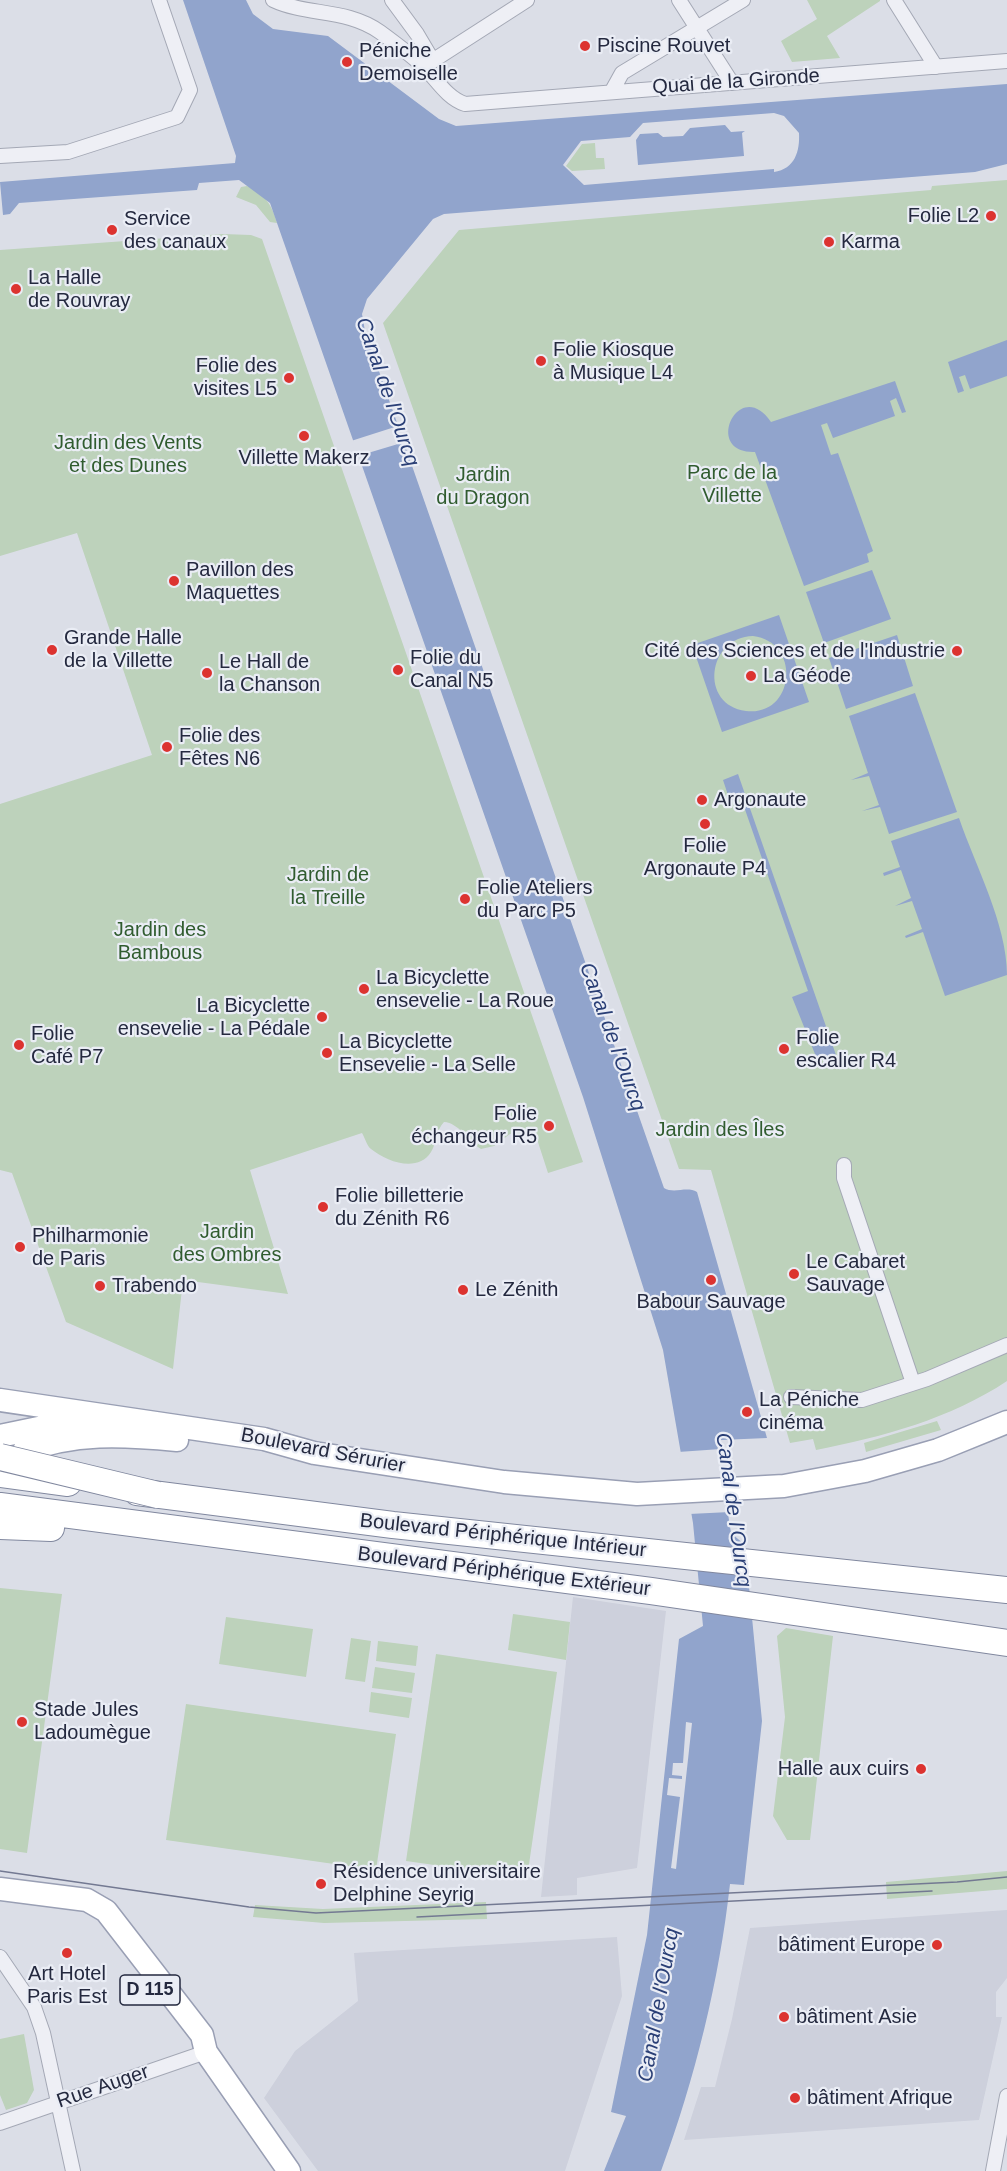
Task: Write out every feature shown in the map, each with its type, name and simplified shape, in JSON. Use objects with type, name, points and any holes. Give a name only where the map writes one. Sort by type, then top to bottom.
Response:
[{"type":"highway","points":[[11,1454],[158,1495]]},
{"type":"highway","name":"Boulevard Périphérique Intérieur","points":[[0,1474],[241,1506],[1007,1590]]},
{"type":"highway","name":"Boulevard Périphérique Extérieur","points":[[0,1506],[651,1591],[1007,1643]]},
{"type":"highway","points":[[0,1526],[99,1531],[160,1528]]},
{"type":"main road","name":"Boulevard Sérurier","points":[[0,1400],[264,1439],[314,1453],[535,1486],[646,1494],[735,1491],[815,1481],[908,1460],[971,1438],[1007,1422]]},
{"type":"main road","points":[[0,1413],[30,1404]]},
{"type":"main road","points":[[0,1436],[28,1429],[81,1423],[141,1430],[270,1452],[314,1453]]},
{"type":"main road","points":[[11,1454],[52,1441],[91,1436],[205,1442]]},
{"type":"main road","name":"D 115","points":[[0,1889],[74,1899],[98,1918],[190,2046],[206,2052],[289,2171]]},
{"type":"street","points":[[0,156],[68,152],[177,117],[190,90],[159,0]]},
{"type":"street","points":[[273,0],[288,6],[324,10],[360,22],[377,30],[428,64]]},
{"type":"street","points":[[392,0],[417,34],[428,64]]},
{"type":"street","points":[[428,64],[527,0]]},
{"type":"street","points":[[679,0],[732,83]]},
{"type":"street","points":[[612,91],[621,74],[743,0]]},
{"type":"street","points":[[894,0],[936,66]]},
{"type":"street","name":"Quai de la Gironde","points":[[428,64],[452,98],[465,104],[1007,62]]},
{"type":"street","points":[[844,1165],[844,1178],[913,1383]]},
{"type":"street","points":[[791,1397],[862,1400],[913,1383],[1007,1346]]},
{"type":"street","points":[[0,1957],[34,2007],[43,2033],[73,2171]]},
{"type":"street","name":"Rue Auger","points":[[0,2123],[206,2052]]},
{"type":"street","points":[[993,2171],[1007,2096]]},
{"type":"shaded area","points":[[573,1597],[666,1611],[637,1868],[577,1878],[577,1895],[541,1897]]},
{"type":"shaded area","points":[[1007,1910],[1007,1978],[996,1992],[996,2017],[1002,2017],[979,2120],[684,2140],[701,2087],[715,2087],[732,2019],[750,1928]]},
{"type":"shaded area","points":[[617,1937],[622,1996],[565,2171],[318,2171],[264,2098],[295,2051],[358,2001],[354,1953]]},
{"type":"green space","points":[[807,0],[880,1],[827,36],[840,58],[792,62],[781,41],[817,19]]},
{"type":"green space","points":[[595,143],[596,158],[604,158],[605,169],[572,171],[566,166],[582,144]]},
{"type":"green space","name":"Parc de la Villette","points":[[1007,180],[1007,1381],[962,1406],[915,1425],[816,1450],[813,1439],[790,1443],[711,1170],[679,1169],[383,323],[459,230],[931,190],[932,186]]},
{"type":"green space","points":[[247,186],[267,201],[277,223],[270,222],[256,205],[236,197],[241,187]]},
{"type":"green space","points":[[223,234],[251,235],[262,239],[583,1162],[548,1173],[536,1136],[510,1134],[494,1146],[481,1149],[454,1125],[444,1122],[439,1129],[431,1152],[425,1158],[411,1164],[394,1161],[378,1154],[370,1148],[362,1133],[250,1170],[288,1294],[183,1280],[173,1369],[66,1322],[12,1173],[0,1170],[0,804],[152,755],[77,533],[0,556],[0,250]]},
{"type":"green space","points":[[937,1421],[941,1430],[866,1452],[864,1443]]},
{"type":"green space","name":"Stade Jules Ladoumègue","points":[[0,1588],[62,1594],[27,1853],[0,1849]]},
{"type":"green space","points":[[513,1614],[570,1622],[566,1660],[508,1650]]},
{"type":"green space","points":[[226,1617],[313,1629],[306,1677],[219,1664]]},
{"type":"green space","points":[[786,1628],[833,1636],[810,1840],[787,1840],[773,1816],[785,1717],[777,1636]]},
{"type":"green space","points":[[351,1638],[371,1641],[365,1682],[345,1679]]},
{"type":"green space","points":[[378,1641],[418,1646],[416,1666],[376,1661]]},
{"type":"green space","points":[[436,1654],[557,1672],[527,1878],[406,1861]]},
{"type":"green space","points":[[375,1667],[415,1673],[412,1693],[372,1688]]},
{"type":"green space","points":[[371,1692],[412,1698],[409,1718],[369,1712]]},
{"type":"green space","points":[[186,1704],[396,1734],[376,1870],[166,1840]]},
{"type":"green space","points":[[1007,1871],[1007,1889],[887,1899],[886,1882]]},
{"type":"green space","points":[[486,1902],[487,1919],[324,1923],[253,1917],[255,1905],[323,1909]]},
{"type":"green space","points":[[24,2034],[34,2090],[27,2103],[6,2110],[0,2095],[0,2039]]},
{"type":"water","name":"Canal de l'Ourcq","points":[[183,0],[246,0],[253,14],[273,29],[328,36],[439,119],[456,126],[1007,84],[1007,164],[975,172],[444,214],[433,219],[367,299],[362,314],[365,331],[664,1188],[697,1192],[767,1438],[721,1440],[717,1443],[731,1533],[745,1545],[762,1721],[744,1885],[730,1884],[719,1957],[704,2029],[685,2101],[661,2171],[604,2171],[626,2116],[611,2112],[647,1935],[679,1639],[703,1626],[693,1523],[663,1350],[583,1097],[270,203],[239,180],[199,183],[197,190],[19,203],[10,214],[3,215],[0,182],[235,163],[236,156]],"holes":[[[774,113],[784,116],[799,133],[797,152],[787,167],[774,172],[774,169],[584,185],[563,165],[581,141],[630,137],[643,123]]]},
{"type":"water","points":[[725,125],[731,132],[745,131],[742,133],[744,156],[638,165],[636,140],[640,134],[658,133],[663,137],[683,136],[690,128]]},
{"type":"water","points":[[1007,340],[1007,376],[970,389],[965,375],[959,377],[964,391],[958,393],[948,362]]},
{"type":"water","points":[[895,381],[906,412],[902,413],[896,398],[890,401],[895,416],[833,438],[827,423],[821,425],[831,455],[838,453],[873,551],[867,554],[869,562],[804,586],[755,452],[739,449],[731,442],[728,431],[731,420],[738,411],[748,407],[759,410],[771,422]]},
{"type":"water","points":[[872,570],[891,619],[824,643],[806,592]]},
{"type":"water","points":[[779,615],[809,702],[722,732],[692,645]],"holes":[[[753,636],[769,641],[779,651],[785,664],[786,678],[783,691],[775,703],[762,710],[746,711],[731,706],[721,697],[715,685],[718,659],[726,647],[738,639]]]},
{"type":"water","points":[[897,635],[913,686],[846,709],[829,658]]},
{"type":"water","points":[[915,693],[957,812],[889,834],[880,807],[862,811],[879,805],[869,776],[851,780],[868,773],[849,716]]},
{"type":"water","points":[[738,774],[836,1055],[817,1059],[792,997],[808,991],[741,798],[730,801],[723,780]]},
{"type":"water","points":[[959,818],[996,915],[1006,956],[1007,975],[945,996],[923,932],[906,938],[905,936],[922,929],[912,901],[895,906],[911,898],[901,870],[884,876],[883,873],[900,867],[891,841]]},
{"type":"pier","points":[[401,425],[408,446],[398,444],[368,453],[358,462],[351,441]]},
{"type":"pier","points":[[721,1449],[730,1512],[689,1514],[678,1452]]},
{"type":"pier","points":[[686,1722],[692,1723],[676,1869],[671,1868],[680,1797],[667,1795],[669,1778],[682,1779],[682,1776],[672,1775],[673,1763],[683,1763]]},
{"type":"tram line","points":[[0,1871],[249,1907],[316,1913],[957,1882],[1007,1877]]},
{"type":"tram line","points":[[417,1917],[932,1891]]},
{"type":"place","name":"Piscine Rouvet","points":[[585,46]]},
{"type":"place","name":"Péniche Demoiselle","points":[[347,62]]},
{"type":"place","name":"Folie L2","points":[[991,216]]},
{"type":"place","name":"Service des canaux","points":[[112,230]]},
{"type":"place","name":"Karma","points":[[829,242]]},
{"type":"place","name":"La Halle de Rouvray","points":[[16,289]]},
{"type":"place","name":"Folie Kiosque à Musique L4","points":[[541,361]]},
{"type":"place","name":"Folie des visites L5","points":[[289,378]]},
{"type":"place","name":"Villette Makerz","points":[[304,436]]},
{"type":"place","name":"Pavillon des Maquettes","points":[[174,581]]},
{"type":"place","name":"Grande Halle de la Villette","points":[[52,650]]},
{"type":"place","name":"Cité des Sciences et de l'Industrie","points":[[957,651]]},
{"type":"place","name":"Folie du Canal N5","points":[[398,670]]},
{"type":"place","name":"Le Hall de la Chanson","points":[[207,673]]},
{"type":"place","name":"La Géode","points":[[751,676]]},
{"type":"place","name":"Folie des Fêtes N6","points":[[167,747]]},
{"type":"place","name":"Argonaute","points":[[702,800]]},
{"type":"place","name":"Folie Argonaute P4","points":[[705,824]]},
{"type":"place","name":"Folie Ateliers du Parc P5","points":[[465,899]]},
{"type":"place","name":"La Bicyclette ensevelie - La Roue","points":[[364,989]]},
{"type":"place","name":"La Bicyclette ensevelie - La Pédale","points":[[322,1017]]},
{"type":"place","name":"Folie Café P7","points":[[19,1045]]},
{"type":"place","name":"Folie escalier R4","points":[[784,1049]]},
{"type":"place","name":"La Bicyclette Ensevelie - La Selle","points":[[327,1053]]},
{"type":"place","name":"Folie échangeur R5","points":[[549,1126]]},
{"type":"place","name":"Folie billetterie du Zénith R6","points":[[323,1207]]},
{"type":"place","name":"Philharmonie de Paris","points":[[20,1247]]},
{"type":"place","name":"Le Cabaret Sauvage","points":[[794,1274]]},
{"type":"place","name":"Babour Sauvage","points":[[711,1280]]},
{"type":"place","name":"Trabendo","points":[[100,1286]]},
{"type":"place","name":"Le Zénith","points":[[463,1290]]},
{"type":"place","name":"La Péniche cinéma","points":[[747,1412]]},
{"type":"place","name":"Stade Jules Ladoumègue","points":[[22,1722]]},
{"type":"place","name":"Halle aux cuirs","points":[[921,1769]]},
{"type":"place","name":"Résidence universitaire Delphine Seyrig","points":[[321,1884]]},
{"type":"place","name":"bâtiment Europe","points":[[937,1945]]},
{"type":"place","name":"Art Hotel Paris Est","points":[[67,1953]]},
{"type":"place","name":"bâtiment Asie","points":[[784,2017]]},
{"type":"place","name":"bâtiment Afrique","points":[[795,2098]]},
{"type":"park label","name":"Jardin des Vents et des Dunes","points":[[128,454]]},
{"type":"park label","name":"Jardin du Dragon","points":[[483,486]]},
{"type":"park label","name":"Jardin de la Treille","points":[[328,886]]},
{"type":"park label","name":"Jardin des Bambous","points":[[160,942]]},
{"type":"park label","name":"Jardin des Îles","points":[[720,1130]]},
{"type":"park label","name":"Jardin des Ombres","points":[[227,1244]]}]
